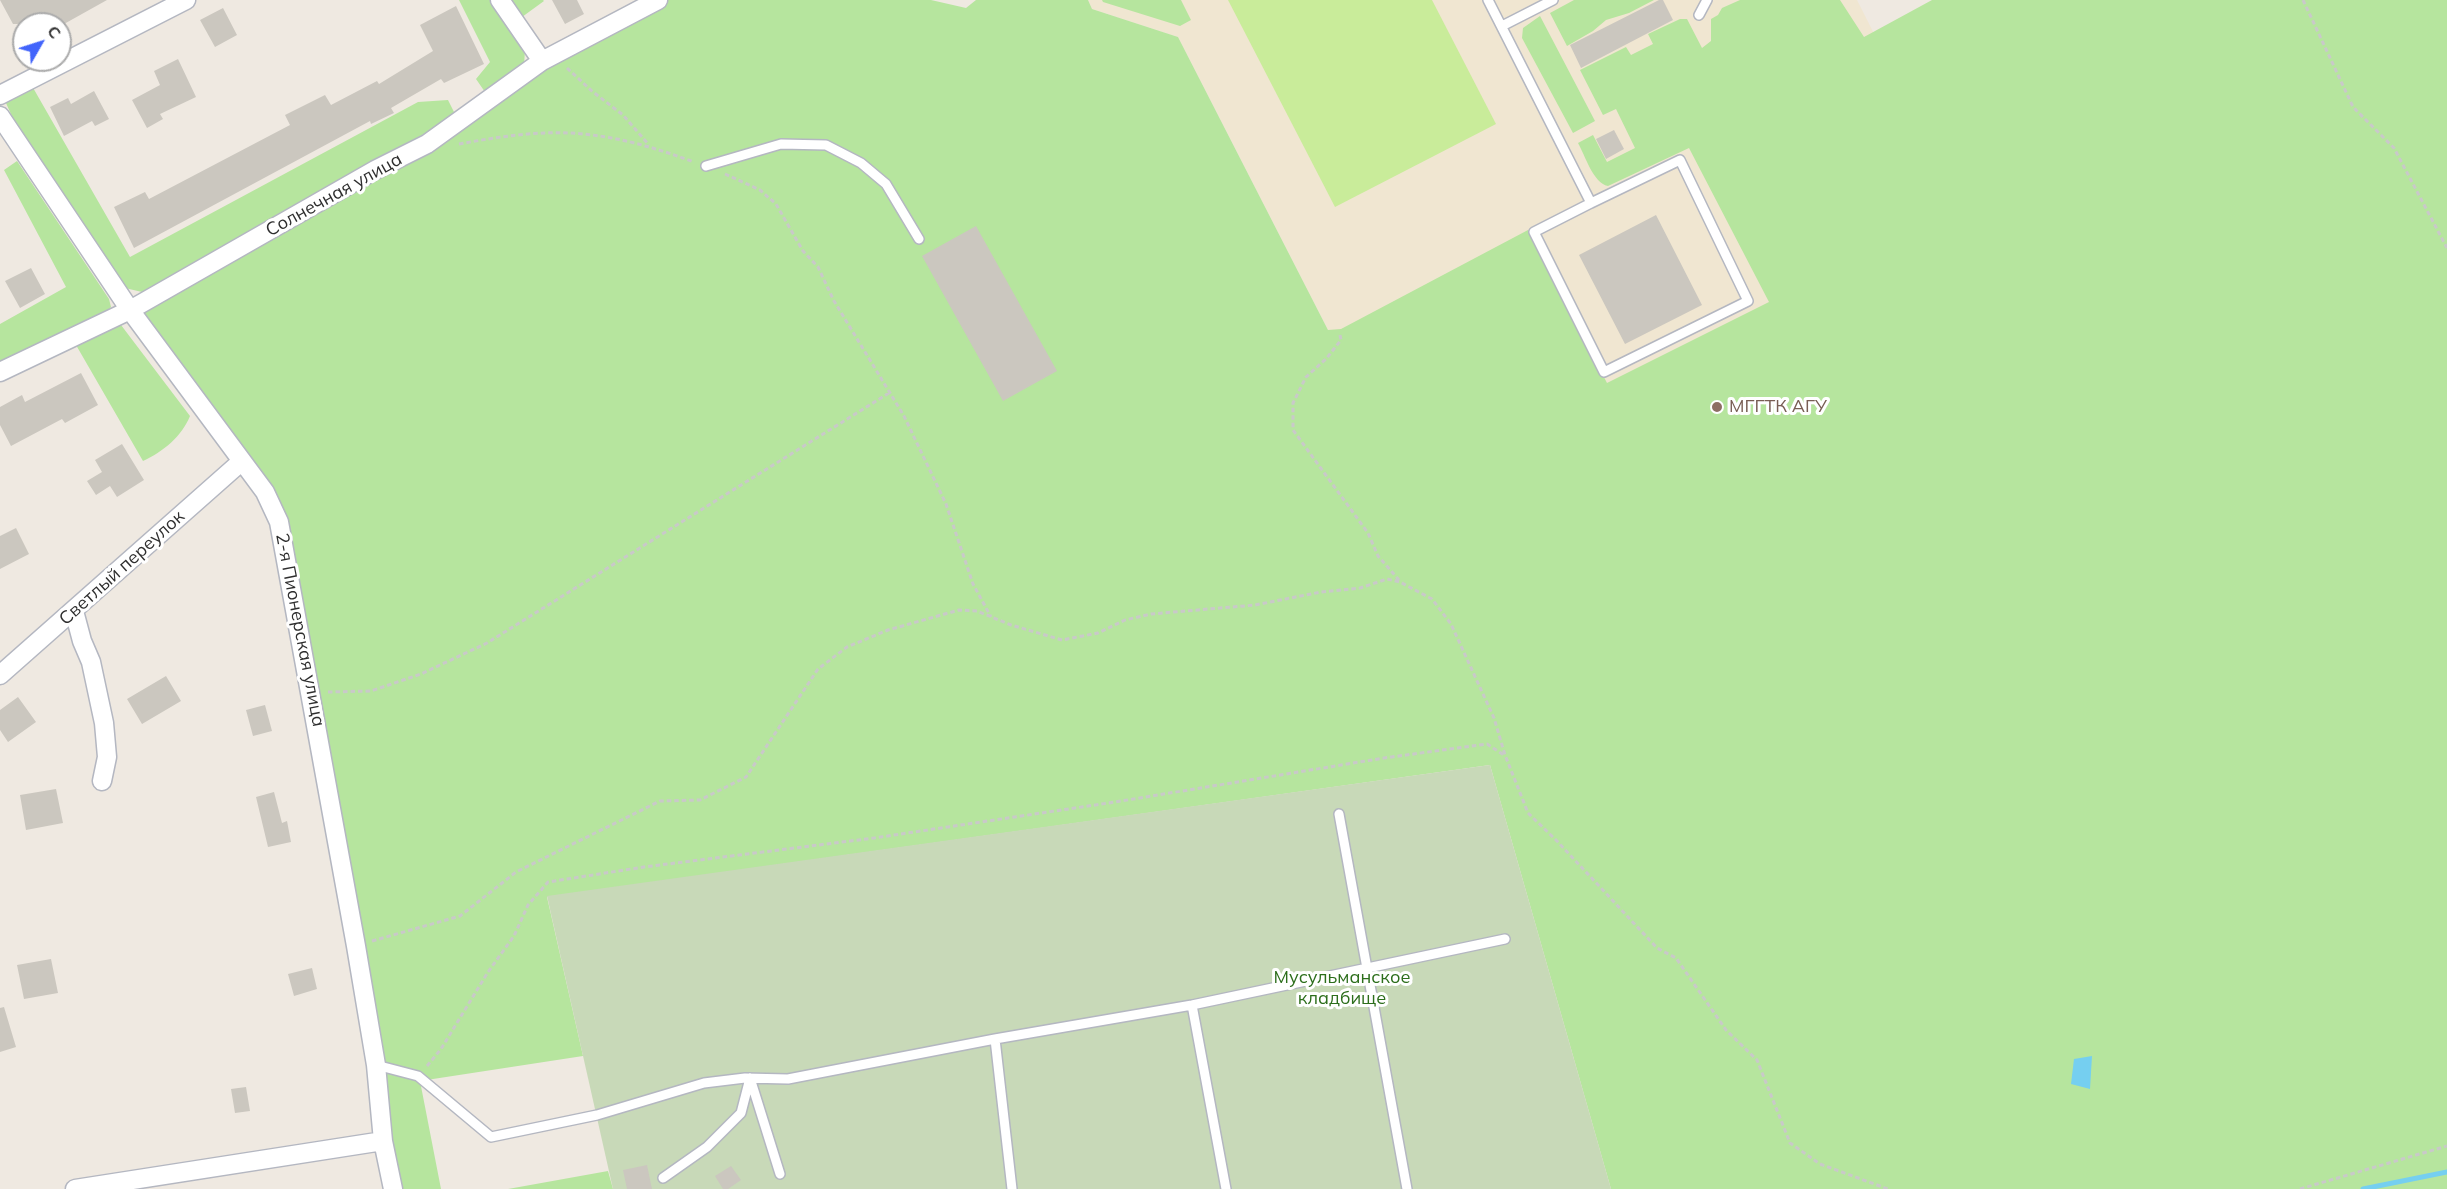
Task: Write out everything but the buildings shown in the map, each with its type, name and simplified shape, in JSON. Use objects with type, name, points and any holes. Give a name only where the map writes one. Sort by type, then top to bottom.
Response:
[{"type":"street","points":[[0,95],[186,0]]},
{"type":"street","points":[[500,0],[542,61]]},
{"type":"street","name":"Солнечная улица","points":[[0,372],[130,310],[375,170],[427,144],[542,61],[658,0]]},
{"type":"street","name":"2-я Пионерская улица","points":[[0,116],[130,310],[265,492],[279,522],[312,692],[356,945],[376,1065],[383,1142],[393,1189]]},
{"type":"street","name":"Светлый переулок","points":[[0,675],[242,460]]},
{"type":"street","points":[[74,611],[91,662],[104,723],[107,757],[102,781]]},
{"type":"street","points":[[75,1189],[182,1182],[383,1142]]},
{"type":"lane","points":[[1488,0],[1591,203]]},
{"type":"lane","points":[[1502,26],[1553,0]]},
{"type":"lane","points":[[1699,15],[1707,0]]},
{"type":"lane","points":[[706,166],[782,144],[826,145],[861,163],[886,184],[919,239]]},
{"type":"lane","points":[[1680,160],[1748,301],[1604,372],[1534,231],[1591,203],[1680,160]]},
{"type":"lane","points":[[1339,814],[1407,1189]]},
{"type":"lane","points":[[376,1065],[418,1077],[490,1137],[597,1115],[704,1083],[750,1078],[789,1078],[1192,1005],[1505,939]]},
{"type":"lane","points":[[1192,1005],[1226,1189]]},
{"type":"lane","points":[[995,1039],[1012,1189]]},
{"type":"lane","points":[[750,1078],[780,1174]]},
{"type":"lane","points":[[663,1178],[707,1147],[741,1113],[750,1078]]},
{"type":"path","points":[[2303,0],[2354,107],[2394,148],[2447,248]]},
{"type":"path","points":[[559,53],[567,67],[593,92],[623,115],[650,147]]},
{"type":"path","points":[[427,144],[454,145],[543,133],[592,135],[650,147],[706,166],[760,190],[776,204],[803,251],[818,267],[834,301],[904,416],[946,504],[973,584],[991,617]]},
{"type":"path","points":[[1340,334],[1341,340],[1306,377],[1293,403],[1293,430],[1368,533],[1378,556],[1400,582]]},
{"type":"path","points":[[312,692],[371,691],[421,674],[487,643],[889,393]]},
{"type":"path","points":[[356,945],[460,916],[516,872],[568,844],[608,828],[660,801],[700,800],[746,777],[818,669],[847,647],[888,630],[959,610],[977,611],[1011,625],[1062,640],[1098,633],[1125,620],[1151,614],[1255,605],[1321,592],[1360,588],[1387,579],[1400,582],[1432,599],[1451,624],[1494,718],[1505,755],[1528,813],[1658,948],[1676,958],[1726,1030],[1757,1060],[1790,1143],[1820,1164],[1888,1189]]},
{"type":"path","points":[[418,1077],[441,1048],[488,972],[514,936],[528,905],[548,882],[644,867],[874,838],[1487,744],[1505,755]]},
{"type":"path","points":[[2300,1189],[2447,1146]]},
{"type":"shaded area","name":"МГГТК АГУ","points":[[1088,0],[1857,0],[2102,484],[1328,330],[1178,37],[1092,9]]},
{"type":"green space","points":[[459,0],[492,0],[525,49],[524,67],[485,92],[476,79],[490,62]]},
{"type":"green space","points":[[510,0],[543,0],[544,1],[522,17]]},
{"type":"green space","points":[[658,0],[931,0],[966,8],[976,0],[1088,0],[1092,9],[1178,37],[1328,330],[1341,329],[1528,230],[1607,383],[1769,302],[1689,148],[1608,186],[1598,180],[1578,143],[1593,135],[1607,162],[1635,148],[1616,109],[1603,115],[1580,70],[1626,47],[1631,55],[1653,44],[1648,34],[1680,19],[1687,19],[1702,48],[1711,41],[1711,19],[1718,15],[1722,8],[1740,0],[1840,0],[1864,37],[1932,0],[2447,0],[2447,1189],[1611,1189],[1490,765],[547,897],[583,1056],[420,1081],[441,1189],[393,1189],[279,522],[130,310],[375,170],[542,61]]},
{"type":"green space","points":[[1102,0],[1181,0],[1191,20],[1180,26]]},
{"type":"green space","points":[[1228,0],[1432,0],[1496,124],[1335,207]]},
{"type":"green space","points":[[1574,0],[1654,0],[1629,13],[1606,20],[1593,31],[1567,46],[1550,13]]},
{"type":"green space","points":[[1540,16],[1595,121],[1573,133],[1522,38],[1523,28]]},
{"type":"green space","points":[[32,86],[130,257],[418,102],[448,100],[456,116],[142,292],[125,288],[14,121],[6,103]]},
{"type":"green space","points":[[17,161],[109,299],[111,307],[0,363],[0,324],[66,287],[4,170]]},
{"type":"green space","points":[[121,325],[190,416],[171,443],[143,461],[76,345]]},
{"type":"green space","name":"Мусульманское кладбище","points":[[1490,765],[1611,1189],[613,1189],[547,896]]},
{"type":"green space","points":[[608,1171],[613,1189],[508,1189]]},
{"type":"water","points":[[2092,1056],[2090,1089],[2071,1084],[2074,1059]]},
{"type":"waterway","points":[[2363,1189],[2447,1172]]},
{"type":"place","name":"МГГТК АГУ","points":[[1717,407]]}]
